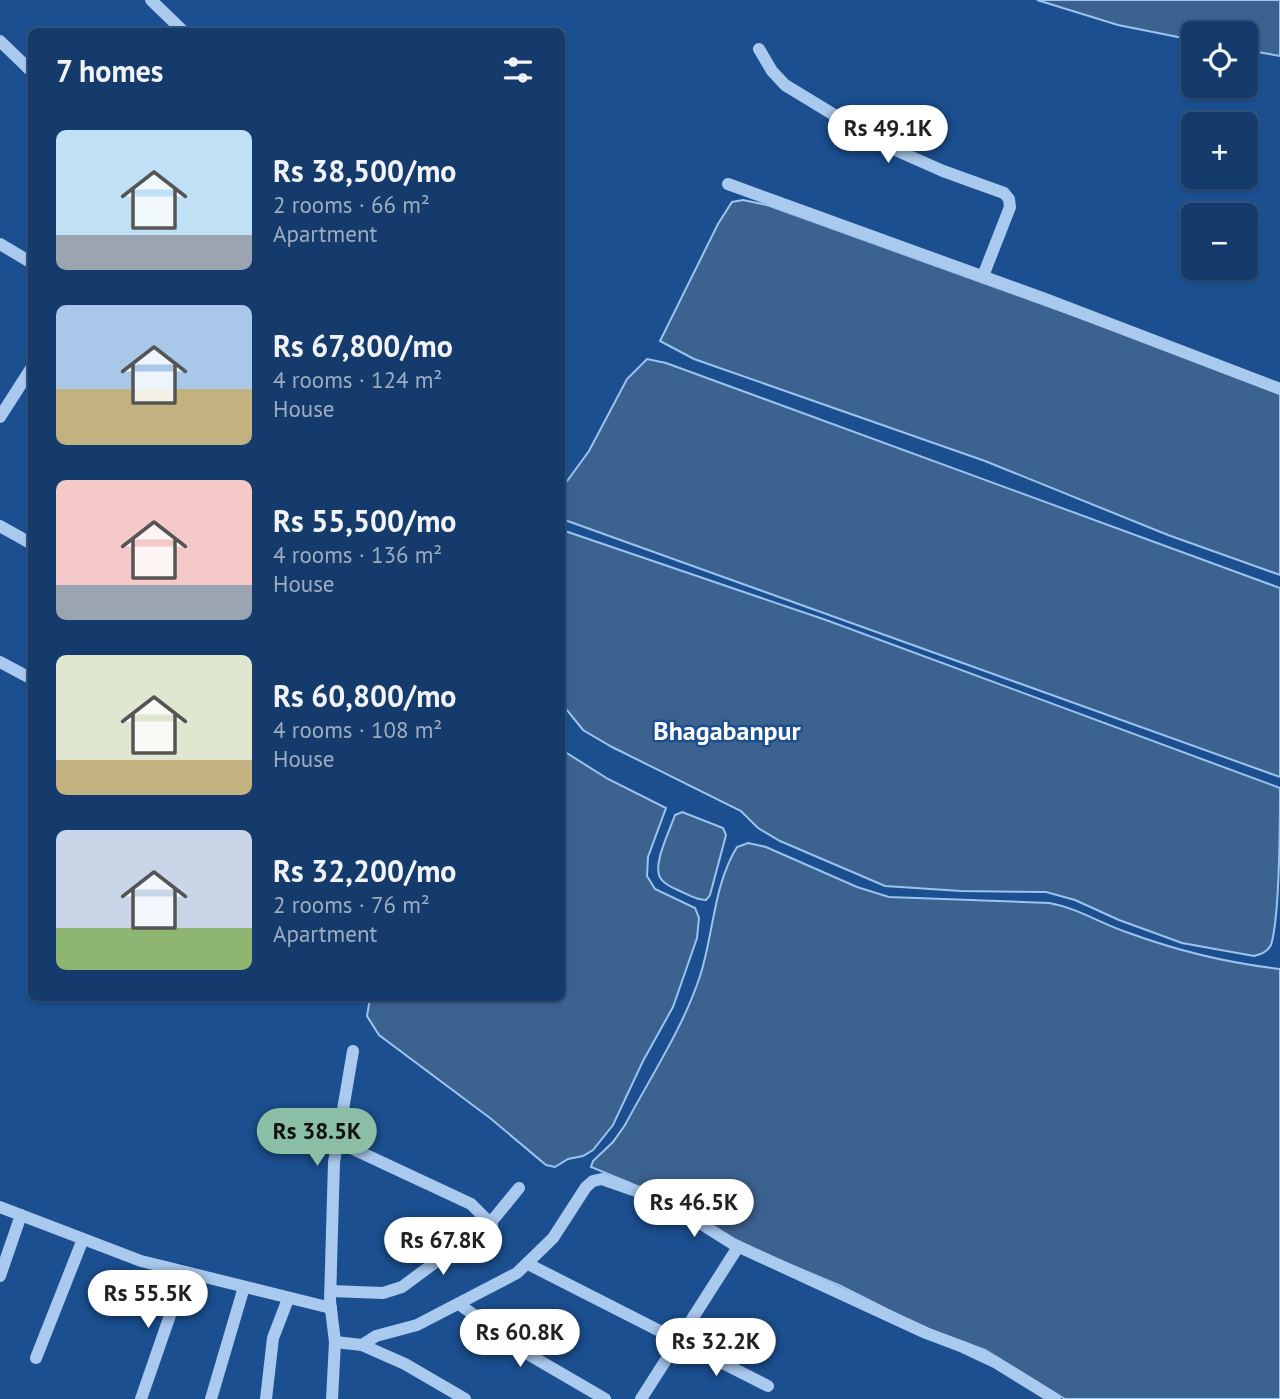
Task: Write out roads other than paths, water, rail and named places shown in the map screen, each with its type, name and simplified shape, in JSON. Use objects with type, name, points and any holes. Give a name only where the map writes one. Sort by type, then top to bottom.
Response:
[{"type":"street","points":[[151,0],[180,28]]},
{"type":"street","points":[[0,41],[28,68]]},
{"type":"street","points":[[759,49],[772,71],[785,85],[882,144],[943,171],[1004,193],[1009,199],[1010,208],[983,276]]},
{"type":"street","points":[[728,184],[983,276],[1280,390]]},
{"type":"street","points":[[0,244],[28,261]]},
{"type":"street","points":[[0,417],[28,373]]},
{"type":"street","points":[[0,526],[28,542]]},
{"type":"street","points":[[0,662],[28,677]]},
{"type":"street","points":[[331,1399],[335,1342],[331,1291],[336,1141],[353,1051]]},
{"type":"street","points":[[336,1141],[465,1200],[492,1224]]},
{"type":"street","points":[[362,1345],[376,1336],[417,1325],[508,1279],[528,1264],[553,1238],[586,1188],[593,1181],[602,1179],[642,1193],[695,1220],[737,1247],[926,1333],[979,1353],[1055,1399]]},
{"type":"street","points":[[331,1291],[394,1292],[441,1258],[468,1245],[492,1224],[519,1188]]},
{"type":"street","points":[[0,1207],[141,1261],[331,1308]]},
{"type":"street","points":[[0,1276],[21,1215]]},
{"type":"street","points":[[36,1357],[83,1240]]},
{"type":"street","points":[[641,1399],[737,1247]]},
{"type":"street","points":[[528,1264],[768,1386]]},
{"type":"street","points":[[141,1399],[186,1272]]},
{"type":"street","points":[[211,1399],[244,1287]]},
{"type":"street","points":[[266,1399],[272,1338],[288,1299]]},
{"type":"street","points":[[459,1304],[521,1350],[605,1399]]},
{"type":"street","points":[[335,1342],[362,1345],[405,1364],[465,1399]]},
{"type":"water","points":[[1037,0],[1280,0],[1280,56],[1258,52],[1258,21],[1181,21],[1181,38],[1118,25]]},
{"type":"water","points":[[743,200],[767,205],[1280,390],[1280,575],[1168,535],[985,461],[694,359],[660,341],[718,224],[732,202]]},
{"type":"water","points":[[647,359],[666,363],[1280,588],[1280,777],[565,520],[565,484],[589,451],[627,379]]},
{"type":"water","points":[[565,531],[826,620],[1280,788],[1278,892],[1271,945],[1254,956],[1182,943],[1119,920],[1075,900],[1046,892],[961,891],[885,886],[780,841],[758,828],[741,811],[583,730],[565,708]]},
{"type":"water","points":[[565,752],[608,779],[666,808],[648,857],[647,876],[655,889],[695,908],[699,918],[697,938],[673,1007],[643,1061],[613,1125],[593,1150],[555,1167],[546,1165],[490,1118],[379,1035],[367,1016],[370,1001],[565,1001]]},
{"type":"water","points":[[682,812],[723,828],[726,835],[710,895],[706,900],[669,886],[659,873],[660,857],[675,815]]},
{"type":"water","points":[[748,843],[766,847],[857,887],[889,897],[1049,903],[1185,951],[1280,969],[1280,1399],[1065,1399],[985,1350],[920,1326],[841,1286],[739,1243],[630,1183],[591,1167],[593,1161],[613,1142],[625,1125],[685,1014],[705,960],[723,878],[737,847]]},
{"type":"district","name":"Bhagabanpur","points":[[727,730]]}]
